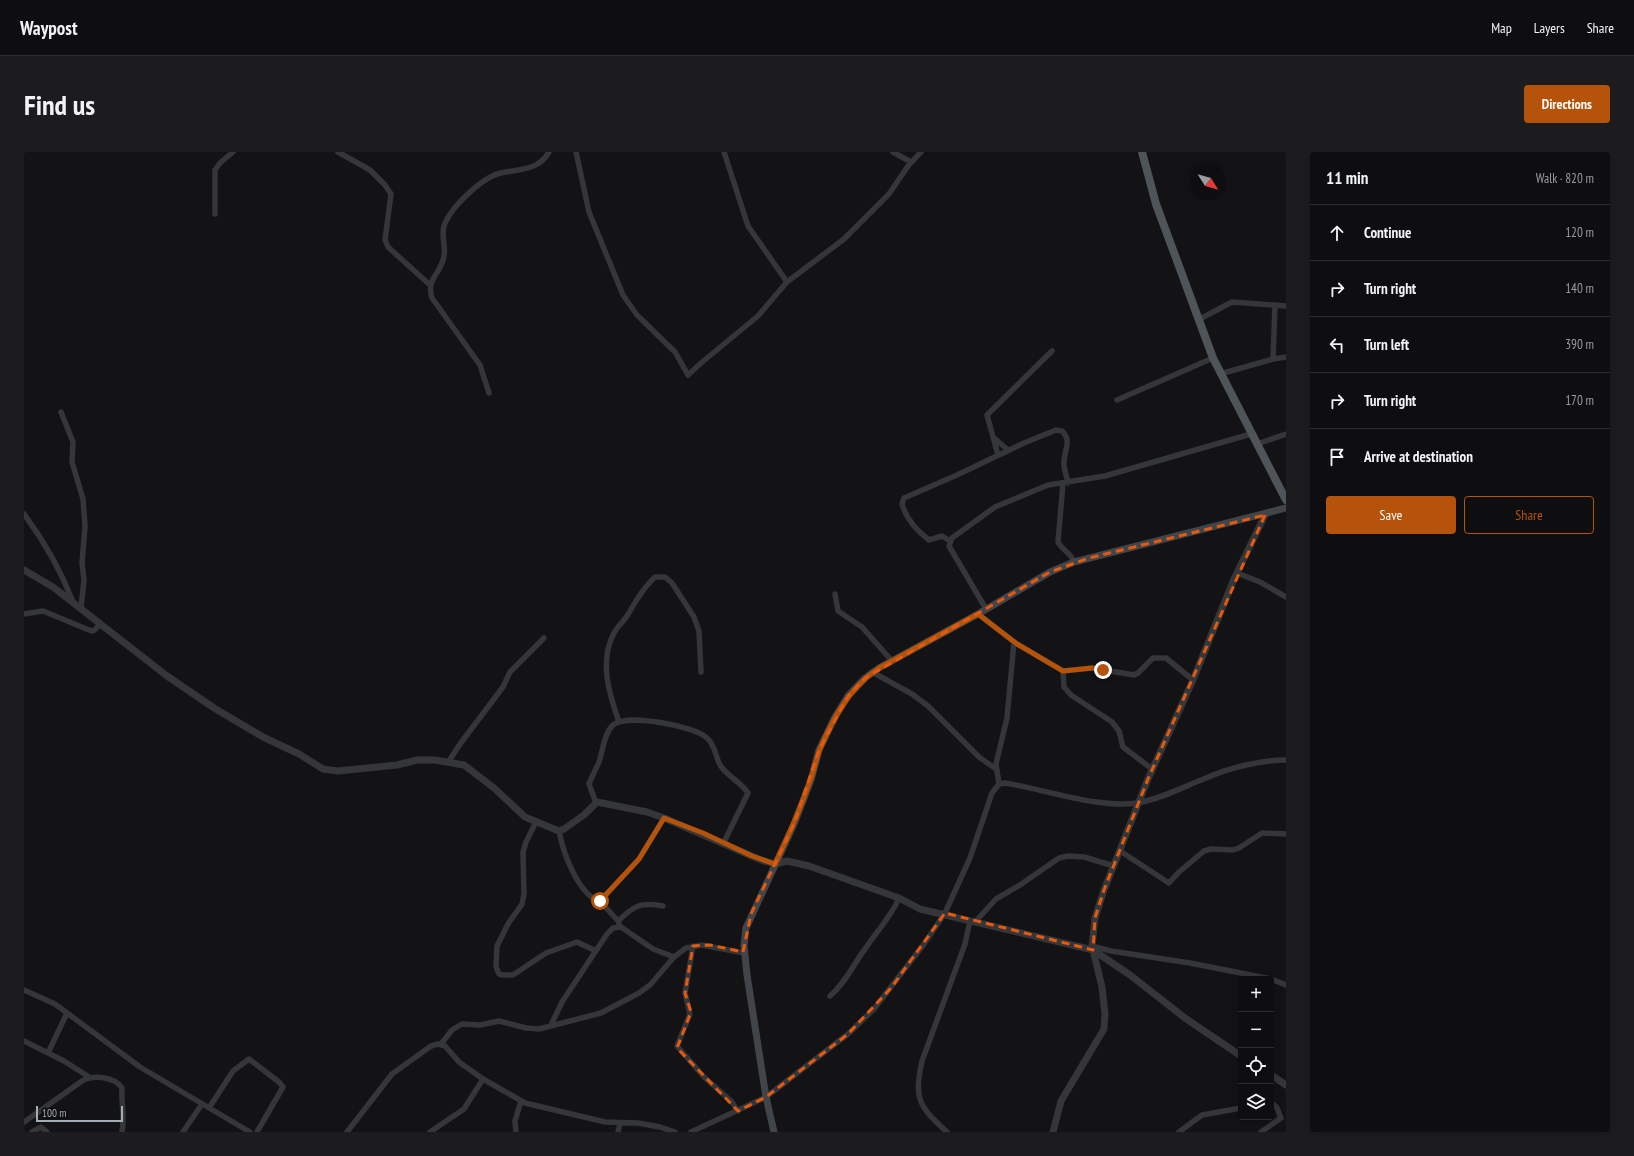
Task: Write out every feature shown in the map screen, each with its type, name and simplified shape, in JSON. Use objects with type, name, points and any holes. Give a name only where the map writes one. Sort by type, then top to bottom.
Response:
[{"type":"main road","points":[[1142,152],[1156,204],[1213,358],[1286,500]]},
{"type":"main road","points":[[774,1132],[766,1097],[744,953],[744,938],[748,921],[775,864],[811,780],[819,750],[835,717],[848,696],[872,672],[978,614],[1050,572],[1074,562],[1265,515],[1286,508]]},
{"type":"street","points":[[215,214],[215,170],[220,163],[233,152]]},
{"type":"street","points":[[338,152],[370,170],[388,188],[391,198],[385,240],[388,247],[430,285]]},
{"type":"street","points":[[489,394],[480,365],[432,298],[430,285],[444,257],[442,239],[444,225],[468,193],[495,175],[533,168],[543,161],[549,152]]},
{"type":"street","points":[[576,152],[589,212],[623,295],[637,315],[675,352],[688,376],[758,316],[787,282],[854,230],[888,194],[911,162],[921,152]]},
{"type":"street","points":[[724,152],[748,226],[787,282]]},
{"type":"street","points":[[893,152],[911,162]]},
{"type":"street","points":[[1198,320],[1232,302],[1286,306]]},
{"type":"street","points":[[1273,359],[1274,305]]},
{"type":"street","points":[[998,455],[987,415],[1052,351]]},
{"type":"street","points":[[1220,374],[1273,359],[1286,357]]},
{"type":"street","points":[[1117,400],[1213,358]]},
{"type":"street","points":[[61,412],[73,442],[72,462],[83,499],[85,526],[82,563],[84,580],[81,608]]},
{"type":"street","points":[[950,541],[944,536],[931,540],[926,537],[916,528],[906,513],[902,500],[908,495],[957,475],[1008,450],[1056,430],[1062,431],[1068,442],[1064,465],[1065,483],[1058,542],[1061,547],[1072,557],[1074,562]]},
{"type":"street","points":[[986,609],[950,549],[950,541],[965,528],[999,505],[1048,485],[1105,476],[1251,434]]},
{"type":"street","points":[[1257,444],[1286,434]]},
{"type":"street","points":[[994,438],[1008,450]]},
{"type":"street","points":[[24,514],[38,533],[67,587],[73,602]]},
{"type":"street","points":[[1053,1132],[1061,1101],[1104,1029],[1105,1014],[1102,987],[1092,948],[1095,918],[1152,769],[1193,680],[1237,573],[1265,515]]},
{"type":"street","points":[[24,570],[53,587],[167,676],[214,708],[262,738],[299,754],[323,769],[334,771],[397,765],[417,760],[449,761],[464,765],[477,774],[524,816],[559,830],[564,829],[584,815],[596,803]]},
{"type":"street","points":[[1237,573],[1260,582],[1286,597]]},
{"type":"street","points":[[619,722],[607,685],[609,648],[614,633],[643,588],[655,577],[665,577],[672,583],[694,617],[699,631],[701,672]]},
{"type":"street","points":[[835,594],[838,611],[862,627],[892,661]]},
{"type":"street","points":[[24,614],[43,611],[93,631],[101,624]]},
{"type":"street","points":[[978,614],[1014,642],[1063,671],[1092,668],[1134,675],[1153,658],[1166,658],[1193,680]]},
{"type":"street","points":[[449,761],[503,687],[510,672],[544,638]]},
{"type":"street","points":[[1000,784],[996,769],[1007,718],[1014,642]]},
{"type":"street","points":[[1063,671],[1064,687],[1070,695],[1112,722],[1119,731],[1123,747],[1152,769]]},
{"type":"street","points":[[872,672],[912,694],[928,706],[979,757],[996,769]]},
{"type":"street","points":[[596,803],[589,784],[599,763],[606,736],[612,726],[619,722],[634,721],[672,725],[704,736],[712,743],[721,766],[748,794],[723,844]]},
{"type":"street","points":[[691,1132],[766,1097],[848,1034],[874,1009],[945,914],[970,858],[992,793],[1000,784],[1011,784],[1088,800],[1124,805],[1139,803],[1180,789],[1218,772],[1264,762],[1286,760]]},
{"type":"street","points":[[596,803],[647,812],[761,860],[775,864],[787,861],[809,866],[899,898],[920,909],[1092,948],[1190,963],[1256,976]]},
{"type":"street","points":[[600,902],[601,899],[639,859],[664,818]]},
{"type":"street","points":[[536,822],[526,842],[524,852],[523,899],[500,938],[496,957],[497,970],[503,975],[511,976],[546,954],[577,942],[596,951]]},
{"type":"street","points":[[559,830],[568,860],[580,885],[587,893],[600,902],[619,924],[653,949],[674,957]]},
{"type":"street","points":[[1120,851],[1169,883],[1179,872],[1204,851],[1211,849],[1233,850],[1239,848],[1262,833],[1286,834]]},
{"type":"street","points":[[947,1132],[923,1107],[917,1092],[918,1081],[922,1061],[972,921],[996,899],[1020,885],[1059,858],[1068,856],[1084,858],[1114,866]]},
{"type":"street","points":[[830,996],[851,974],[861,954],[894,911],[899,898]]},
{"type":"street","points":[[552,1026],[562,1002],[607,934],[638,905],[648,903],[663,906]]},
{"type":"street","points":[[347,1132],[392,1074],[431,1046],[441,1044],[452,1030],[462,1024],[480,1025],[500,1021],[526,1028],[552,1026],[601,1013],[639,993],[656,979],[681,950],[693,946],[710,945],[744,953]]},
{"type":"street","points":[[693,946],[685,993],[690,1014],[677,1046],[704,1077],[731,1101],[738,1111]]},
{"type":"street","points":[[1092,948],[1130,975],[1185,1018],[1238,1054]]},
{"type":"street","points":[[1274,980],[1286,985]]},
{"type":"street","points":[[24,990],[55,1004],[108,1041],[140,1067],[250,1132]]},
{"type":"street","points":[[48,1053],[67,1013]]},
{"type":"street","points":[[24,1041],[89,1077],[101,1078],[121,1086],[125,1117],[122,1132]]},
{"type":"street","points":[[441,1044],[445,1046],[459,1062],[483,1079],[521,1101],[594,1120],[620,1124],[638,1123],[660,1127],[674,1132]]},
{"type":"street","points":[[209,1108],[233,1071],[249,1059],[279,1082],[282,1087],[257,1132]]},
{"type":"street","points":[[24,1122],[89,1077]]},
{"type":"street","points":[[1274,1077],[1286,1085]]},
{"type":"street","points":[[430,1132],[464,1109],[483,1079]]},
{"type":"street","points":[[516,1132],[515,1121],[521,1101]]},
{"type":"street","points":[[183,1132],[202,1104]]},
{"type":"street","points":[[1261,1132],[1281,1118],[1277,1108],[1274,1105]]},
{"type":"street","points":[[1179,1132],[1202,1115],[1238,1109]]},
{"type":"street","points":[[618,1132],[620,1124]]},
{"type":"street","points":[[32,1132],[41,1127],[47,1132]]},
{"type":"highlighted area","points":[[1265,515],[1148,779],[1104,890],[1095,918],[1093,950],[945,913],[891,988],[848,1034],[766,1097],[738,1111],[677,1048],[691,1012],[685,993],[693,946],[710,945],[743,952],[751,914],[794,824],[819,750],[848,696],[865,678],[1050,572],[1089,558]]},
{"type":"route","points":[[600,901],[639,859],[664,818],[703,833],[728,846],[761,860],[775,864],[794,824],[811,780],[819,750],[835,717],[848,696],[872,672],[978,614],[1006,638],[1063,671],[1092,668],[1103,670]]}]
